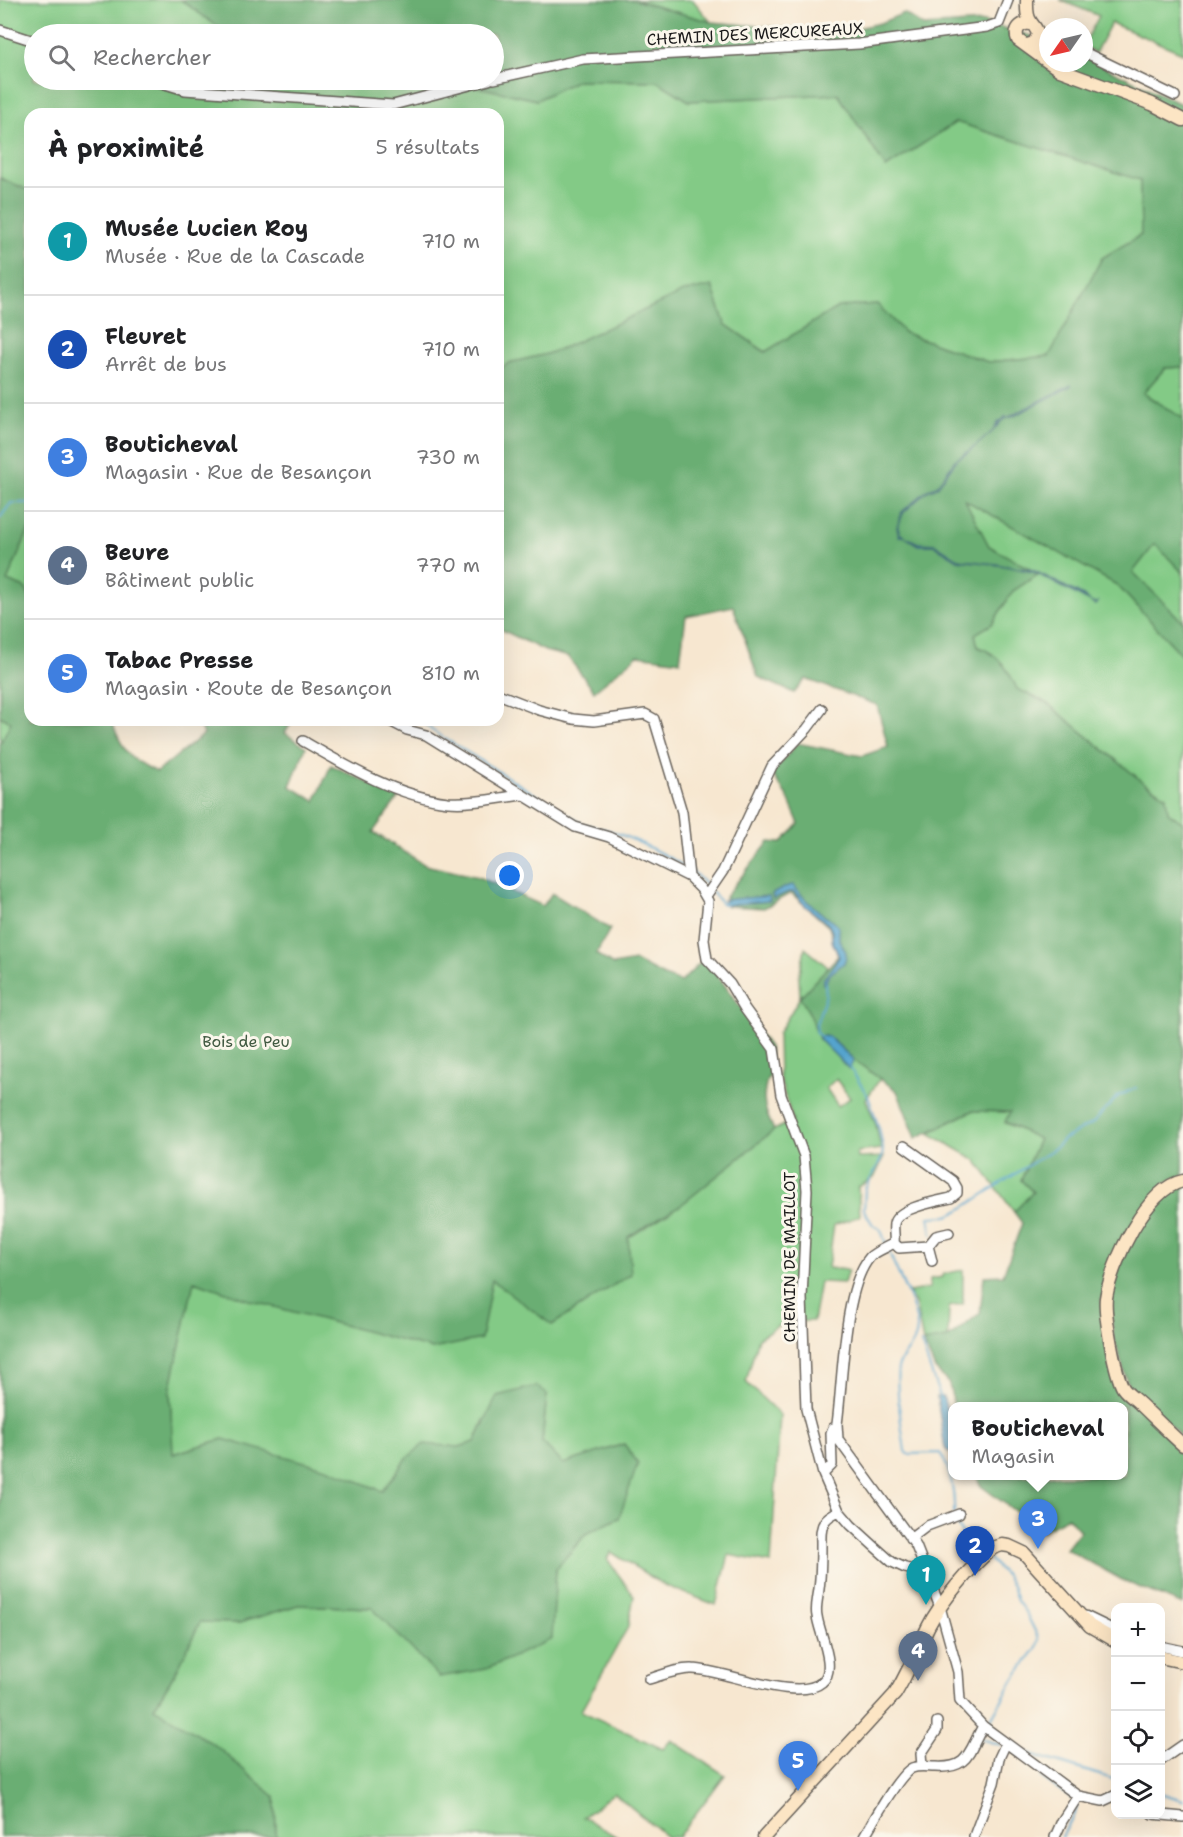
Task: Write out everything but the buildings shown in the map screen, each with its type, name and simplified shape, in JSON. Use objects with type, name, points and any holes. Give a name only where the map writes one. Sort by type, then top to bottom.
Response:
[{"type":"street","points":[[1008,0],[999,22],[1023,27],[1037,28],[1038,39],[1021,43],[1023,27],[1027,8],[1027,0]]},
{"type":"street","points":[[1021,0],[1023,27]]},
{"type":"street","name":"CHEMIN DES MERCUREAUX","points":[[504,76],[583,59],[859,44],[987,27],[999,22]]},
{"type":"street","points":[[0,30],[24,38]]},
{"type":"street","points":[[1093,56],[1175,96]]},
{"type":"street","points":[[1068,72],[1152,104],[1183,120]]},
{"type":"street","points":[[1073,72],[1080,77]]},
{"type":"street","points":[[185,90],[393,105],[451,90]]},
{"type":"street","points":[[504,696],[539,710],[573,719],[594,721],[645,714],[654,719],[682,812],[689,871]]},
{"type":"street","points":[[399,726],[426,735],[575,827],[609,837],[689,871],[709,892],[738,840],[772,766],[807,729],[822,709]]},
{"type":"street","points":[[303,741],[357,772],[420,796],[448,802],[485,801],[522,795]]},
{"type":"street","name":"CHEMIN DE MAILLOT","points":[[709,892],[704,940],[707,959],[730,984],[774,1049],[780,1095],[804,1156],[807,1190],[802,1298],[806,1408],[823,1474],[839,1511],[851,1525],[892,1562],[918,1571],[926,1568]]},
{"type":"street","points":[[889,1246],[896,1218],[906,1211],[951,1198],[957,1193],[953,1181],[904,1146]]},
{"type":"street","points":[[1183,1181],[1166,1187],[1157,1195],[1132,1230],[1115,1266],[1106,1299],[1108,1336],[1123,1388],[1183,1444]]},
{"type":"street","points":[[949,1233],[936,1236],[928,1246],[899,1248],[889,1246],[873,1254],[864,1266],[850,1307],[837,1424],[838,1438],[910,1539],[926,1568],[940,1607],[958,1672],[959,1698],[985,1728],[1005,1746],[1076,1799],[1103,1801],[1111,1799]]},
{"type":"street","points":[[928,1246],[932,1261]]},
{"type":"street","points":[[823,1474],[832,1465],[831,1433],[837,1424]]},
{"type":"street","points":[[649,1679],[692,1669],[723,1673],[776,1688],[809,1688],[821,1683],[826,1678],[828,1659],[816,1616],[821,1568],[821,1530],[825,1521],[839,1511]]},
{"type":"street","points":[[910,1539],[927,1526],[955,1516]]},
{"type":"street","points":[[764,1837],[895,1694],[909,1671],[928,1626],[940,1607],[988,1552],[997,1546],[1018,1549],[1090,1626],[1111,1638]]},
{"type":"street","points":[[1075,1610],[1111,1628]]},
{"type":"street","points":[[1165,1647],[1183,1652]]},
{"type":"street","points":[[1165,1658],[1183,1662]]},
{"type":"street","points":[[922,1766],[921,1754],[937,1730],[937,1722]]},
{"type":"street","points":[[864,1837],[904,1775],[912,1768],[922,1766],[951,1768],[962,1764],[985,1728]]},
{"type":"street","points":[[1165,1758],[1183,1745]]},
{"type":"street","points":[[974,1836],[1005,1746]]},
{"type":"street","points":[[1055,1837],[1076,1799]]},
{"type":"street","points":[[1165,1816],[1183,1817]]},
{"type":"green space","points":[[0,0],[181,0],[214,24],[24,24],[24,90],[492,90],[537,100],[577,80],[657,81],[689,101],[838,94],[886,168],[956,122],[1140,180],[1141,235],[1102,258],[1050,356],[988,362],[905,333],[877,304],[838,307],[766,352],[725,324],[712,286],[547,354],[509,363],[504,367],[504,108],[24,108],[24,188],[0,178]]},
{"type":"green space","points":[[181,0],[634,0],[711,22],[795,29],[858,28],[880,23],[904,13],[923,26],[984,22],[1039,38],[1039,72],[1093,72],[1093,61],[1183,105],[1183,367],[1165,368],[1143,393],[1183,419],[1183,573],[1155,544],[1133,572],[1183,622],[1183,656],[1117,585],[965,500],[989,546],[1039,574],[1013,591],[992,624],[975,634],[978,647],[992,654],[1002,663],[1017,689],[1047,703],[1144,783],[1166,796],[1168,812],[1183,823],[1183,1176],[1164,1184],[1101,1299],[1120,1390],[1183,1449],[1183,1605],[1126,1582],[1066,1549],[1080,1531],[1068,1517],[1042,1531],[981,1486],[978,1480],[1128,1480],[1128,1402],[953,1402],[949,1384],[935,1369],[923,1342],[948,1338],[980,1313],[984,1276],[1003,1275],[1022,1223],[1014,1212],[1033,1192],[1021,1180],[1039,1139],[1005,1122],[1010,1112],[972,1111],[916,1138],[897,1091],[854,1060],[828,1036],[823,1035],[819,1039],[810,1014],[800,997],[838,956],[829,927],[791,893],[764,908],[727,906],[725,897],[769,842],[781,843],[799,824],[787,796],[772,774],[797,743],[862,756],[888,747],[877,705],[806,679],[794,693],[758,677],[733,606],[686,616],[680,661],[638,655],[594,691],[568,657],[545,651],[504,631],[504,367],[509,363],[547,354],[683,292],[712,286],[725,324],[765,352],[838,307],[877,304],[905,333],[988,362],[1049,356],[1102,258],[1141,235],[1140,180],[956,122],[886,168],[838,94],[689,101],[657,81],[577,80],[537,100],[492,90],[504,90],[504,24],[214,24]]},
{"type":"green space","points":[[634,0],[693,0],[711,22]]},
{"type":"green space","points":[[1060,0],[1183,0],[1183,53],[1111,23],[1095,53],[1093,52],[1093,27],[1099,16]]},
{"type":"green space","name":"Bois de Peu","points":[[0,178],[24,188],[24,541],[7,581],[24,588],[24,726],[114,726],[132,758],[157,772],[204,734],[199,726],[289,726],[285,733],[306,747],[290,786],[315,801],[331,765],[399,797],[373,832],[425,865],[479,877],[543,906],[552,893],[610,929],[596,954],[613,965],[635,961],[681,982],[705,958],[769,1047],[773,1077],[768,1077],[764,1098],[774,1130],[681,1205],[628,1237],[631,1274],[552,1325],[492,1280],[481,1339],[432,1349],[249,1300],[194,1281],[170,1391],[173,1454],[223,1439],[330,1469],[382,1491],[407,1458],[424,1444],[459,1447],[475,1442],[497,1396],[537,1386],[547,1394],[542,1442],[563,1464],[624,1444],[638,1463],[619,1518],[587,1533],[556,1568],[552,1639],[486,1669],[439,1677],[372,1608],[298,1605],[239,1623],[200,1622],[178,1668],[154,1708],[215,1745],[275,1797],[276,1837],[0,1837],[0,744],[11,722],[0,716]]},
{"type":"green space","points":[[1183,367],[1183,419],[1143,393],[1165,368]]},
{"type":"green space","points":[[964,499],[1117,585],[1183,656],[1183,823],[1168,812],[1166,796],[1144,783],[1047,703],[1017,689],[1002,663],[992,654],[978,647],[975,634],[992,624],[1013,591],[1038,574],[989,546]]},
{"type":"green space","points":[[24,541],[24,588],[7,581]]},
{"type":"green space","points":[[1155,543],[1183,573],[1183,622],[1132,572]]},
{"type":"green space","points":[[0,716],[12,722],[0,744]]},
{"type":"green space","points":[[805,948],[828,967],[800,997],[799,977]]},
{"type":"green space","points":[[800,997],[810,1014],[819,1039],[848,1068],[854,1060],[880,1079],[866,1099],[876,1125],[881,1149],[857,1152],[858,1158],[884,1157],[874,1178],[858,1187],[860,1216],[834,1225],[828,1268],[848,1270],[844,1283],[820,1282],[813,1321],[784,1322],[758,1338],[746,1382],[780,1415],[771,1563],[729,1555],[716,1605],[664,1585],[611,1552],[607,1559],[634,1596],[628,1627],[581,1711],[663,1749],[671,1740],[725,1775],[678,1837],[667,1837],[614,1793],[583,1817],[617,1837],[276,1837],[275,1797],[154,1708],[178,1668],[200,1622],[239,1623],[298,1605],[373,1608],[439,1676],[486,1669],[551,1639],[556,1569],[587,1533],[619,1518],[624,1444],[563,1464],[542,1442],[547,1394],[484,1420],[475,1442],[459,1447],[424,1445],[407,1458],[382,1492],[223,1439],[172,1454],[170,1391],[194,1280],[249,1300],[492,1280],[628,1238],[681,1205],[774,1130],[793,1121],[779,1077],[778,1034]],"holes":[[[836,1079],[850,1098],[838,1106],[826,1088]]]},
{"type":"green space","points":[[972,1111],[1010,1112],[1005,1123],[1039,1139],[1021,1180],[1033,1192],[1014,1212],[976,1160],[929,1133]]},
{"type":"green space","points":[[1183,1185],[1183,1438],[1128,1385],[1113,1335],[1110,1300],[1119,1267],[1136,1232],[1161,1198]]},
{"type":"green space","points":[[963,1270],[963,1304],[949,1307],[948,1338],[923,1342],[916,1307],[909,1292],[930,1288],[930,1279]]},
{"type":"water","points":[[1072,385],[1016,415],[1006,419]]},
{"type":"water","points":[[958,459],[937,487],[927,491],[903,513],[898,527],[900,534],[904,536],[899,536],[897,527],[902,512],[929,489],[937,486]]},
{"type":"water","points":[[904,536],[918,543],[935,544],[958,559],[982,563],[958,560],[934,545],[918,545]]},
{"type":"water","points":[[1005,566],[1033,570],[1091,602],[1034,572]]},
{"type":"water","points":[[793,885],[806,900],[833,920],[839,928],[839,940],[846,952],[846,957],[844,963],[829,975],[823,984],[823,980],[839,957],[832,941],[832,932],[829,925],[804,905],[794,892],[788,892],[773,899],[772,894]]},
{"type":"water","points":[[769,896],[770,901],[726,905],[723,900]]},
{"type":"water","points":[[823,1035],[828,1036],[854,1060],[849,1069],[819,1039]]},
{"type":"water","points":[[937,1397],[943,1397],[948,1414],[948,1452],[945,1448]]},
{"type":"waterway","points":[[0,518],[11,503],[24,503]]},
{"type":"waterway","points":[[427,726],[583,824],[623,835],[684,866]]},
{"type":"waterway","points":[[691,870],[708,887]]},
{"type":"waterway","points":[[712,892],[722,904],[728,903]]},
{"type":"waterway","points":[[823,1038],[817,1034],[816,1024],[826,995],[825,983]]},
{"type":"waterway","points":[[849,1066],[868,1096],[879,1128],[883,1148],[882,1158],[865,1189],[864,1210],[873,1225],[881,1230],[886,1244]]},
{"type":"waterway","points":[[932,1234],[929,1217],[948,1216],[960,1210],[1055,1148],[1064,1139],[1093,1123],[1118,1096],[1136,1088]]},
{"type":"waterway","points":[[888,1249],[910,1299],[917,1327],[915,1340],[899,1363],[897,1377],[905,1451],[907,1454],[940,1453],[948,1471]]},
{"type":"waterway","points":[[921,1343],[940,1397]]},
{"type":"waterway","points":[[950,1480],[954,1513]]},
{"type":"waterway","points":[[954,1519],[961,1532],[983,1553]]},
{"type":"waterway","points":[[987,1726],[1014,1679],[1037,1647],[1039,1639],[1017,1601],[1006,1576],[989,1559]]},
{"type":"waterway","points":[[981,1739],[1001,1745]]},
{"type":"waterway","points":[[1024,1752],[1111,1778]]},
{"type":"waterway","points":[[1041,1777],[1073,1799]]},
{"type":"waterway","points":[[1165,1795],[1183,1800]]},
{"type":"waterway","points":[[1062,1837],[1078,1806],[1076,1804]]},
{"type":"place","name":"Bouticheval","points":[[1038,1549]]},
{"type":"place","name":"Fleuret","points":[[975,1576]]},
{"type":"place","name":"Musée Lucien Roy","points":[[926,1605]]},
{"type":"place","name":"Beure","points":[[918,1681]]},
{"type":"place","name":"Tabac Presse","points":[[798,1791]]}]
